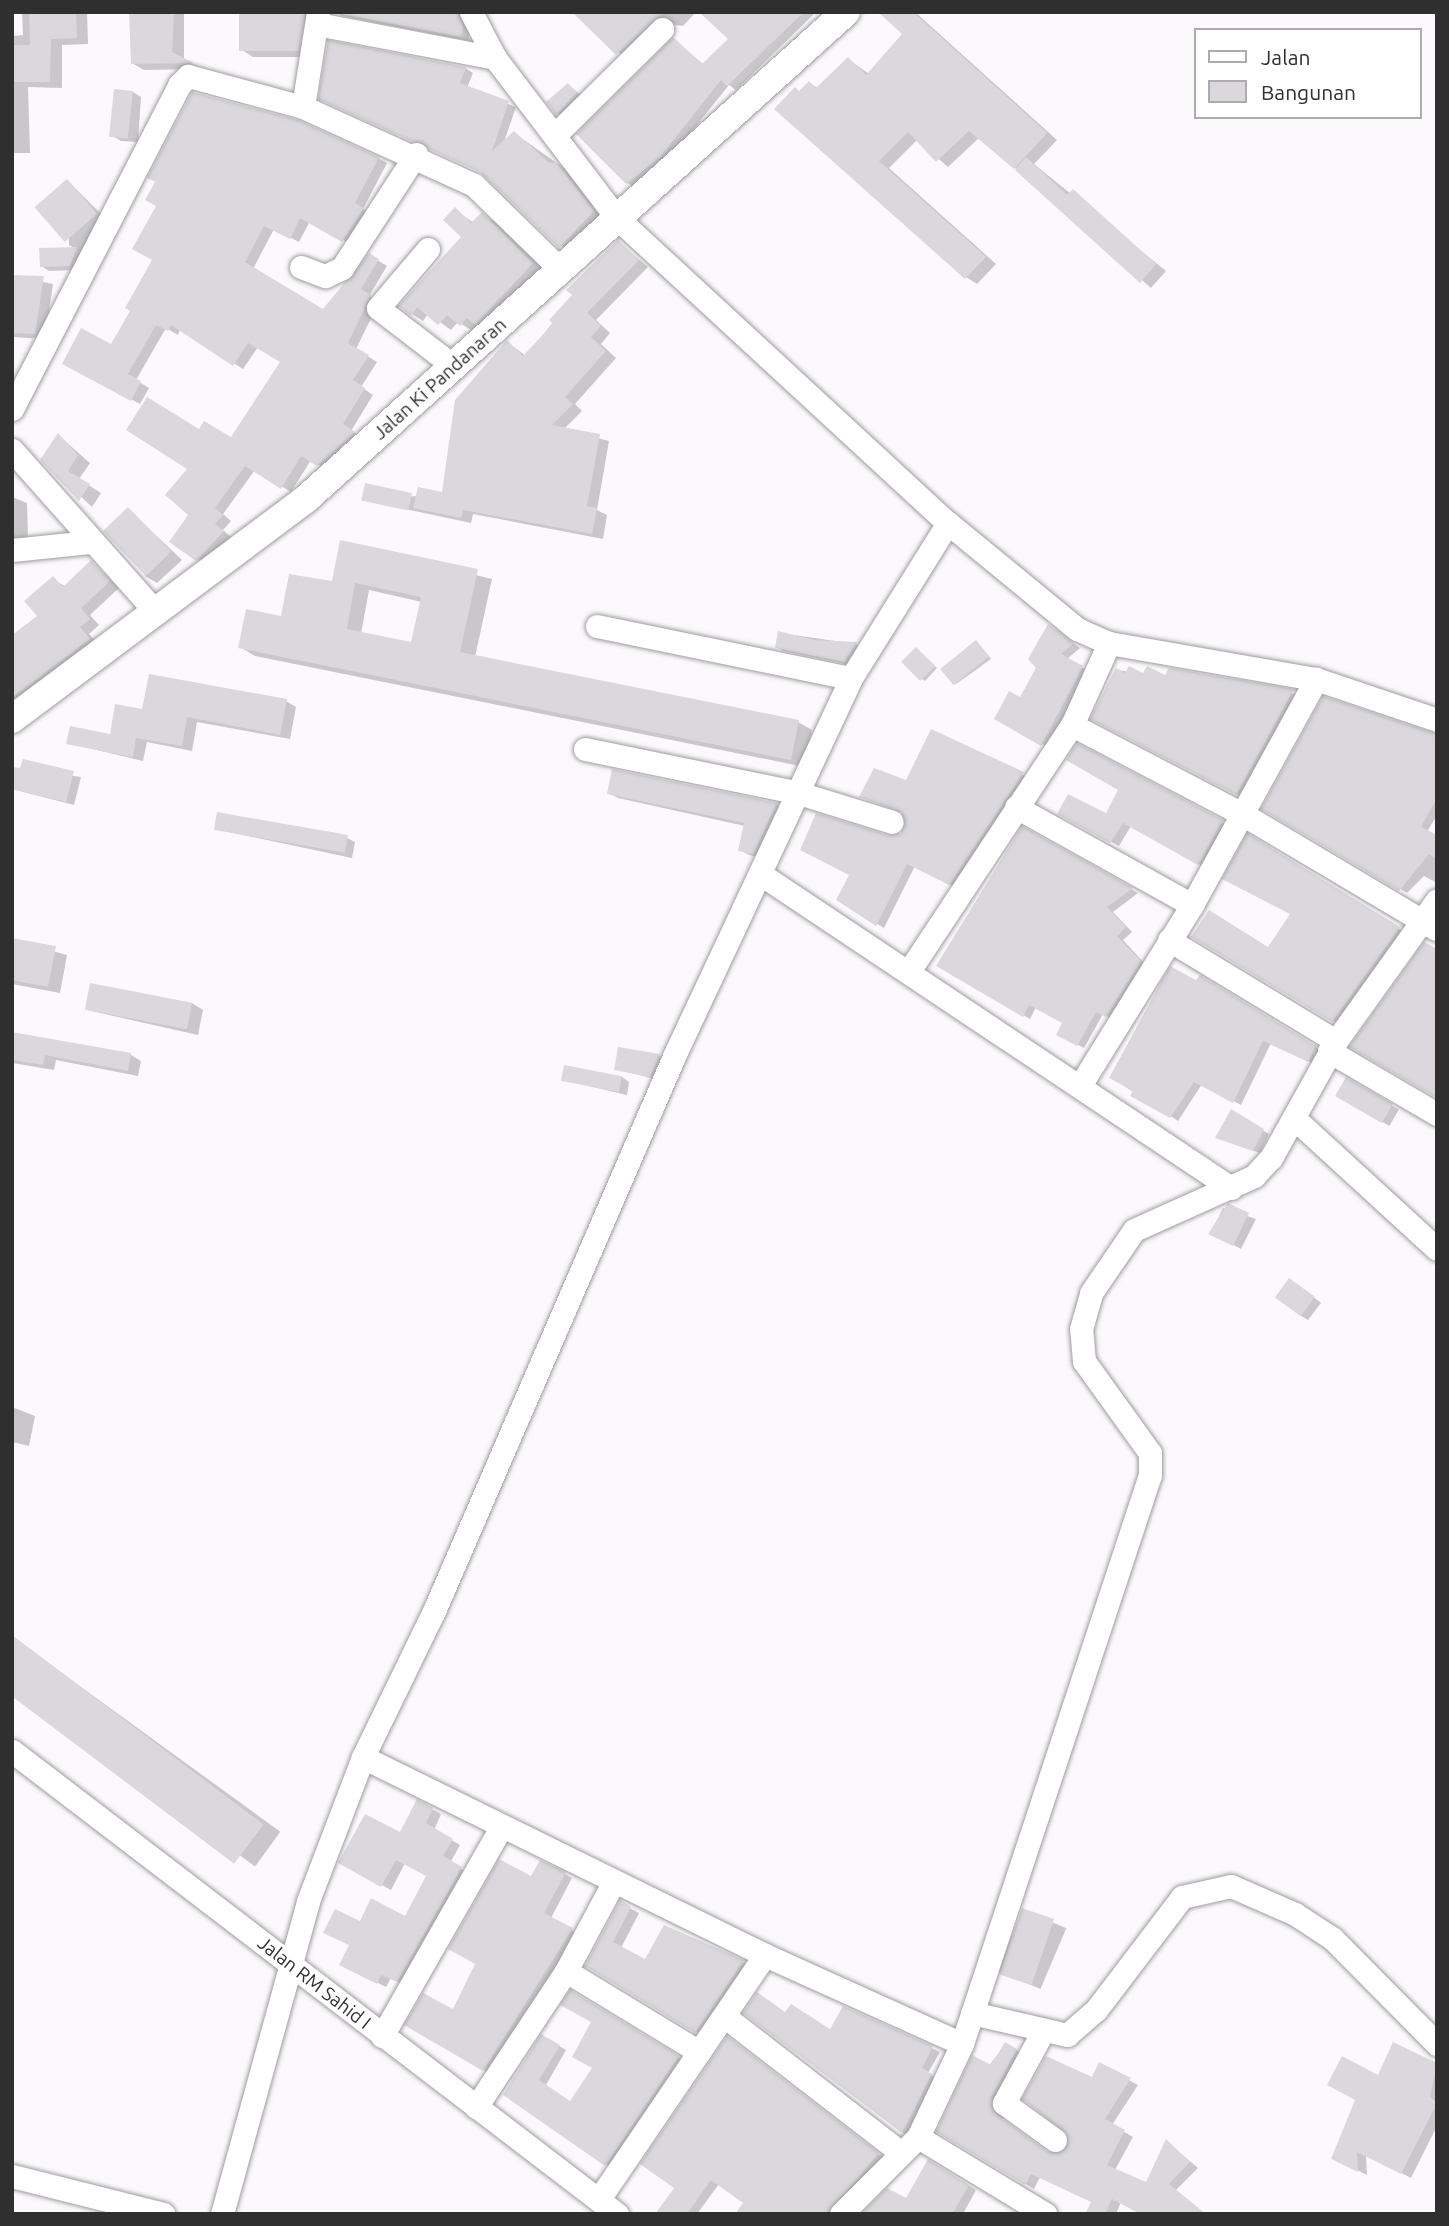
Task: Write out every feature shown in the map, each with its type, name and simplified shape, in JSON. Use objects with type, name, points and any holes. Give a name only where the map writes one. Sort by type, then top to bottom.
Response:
[{"type":"main road","name":"Jalan Ki Pandanaran","points":[[12,719],[154,610],[306,499],[455,367],[559,268],[846,12]]},
{"type":"street","points":[[471,12],[495,58],[557,133],[616,217],[948,523],[1077,629],[1109,643],[1316,679],[1437,720]]},
{"type":"street","points":[[303,107],[317,18],[495,58]]},
{"type":"street","points":[[557,133],[662,29]]},
{"type":"street","points":[[12,409],[179,85],[188,76],[303,107],[416,154],[474,185],[559,268]]},
{"type":"street","points":[[301,267],[325,276],[342,268],[416,154]]},
{"type":"street","points":[[428,248],[378,308],[455,367]]},
{"type":"street","points":[[12,450],[90,542],[154,610]]},
{"type":"street","points":[[222,2214],[295,1968],[308,1901],[363,1758],[434,1611],[675,1054],[762,875],[851,678],[948,523]]},
{"type":"street","points":[[12,550],[90,542]]},
{"type":"street","points":[[597,626],[851,678]]},
{"type":"street","points":[[909,971],[1072,725],[1109,643]]},
{"type":"street","points":[[1082,1084],[1244,815],[1316,679]]},
{"type":"street","points":[[1072,725],[1244,815],[1431,926]]},
{"type":"street","points":[[585,750],[799,793],[892,822]]},
{"type":"street","points":[[1016,807],[1192,905]]},
{"type":"street","points":[[762,875],[1082,1084],[1231,1188]]},
{"type":"street","points":[[841,2214],[918,2137],[962,2044],[1150,1475],[1150,1453],[1084,1361],[1081,1329],[1091,1293],[1134,1230],[1254,1176],[1296,1120],[1332,1046],[1431,926],[1437,900]]},
{"type":"street","points":[[1169,940],[1437,1114]]},
{"type":"street","points":[[1296,1120],[1437,1249]]},
{"type":"street","name":"Jalan RM Sahid I","points":[[12,1751],[608,2207]]},
{"type":"street","points":[[363,1758],[500,1829],[613,1883],[962,2044]]},
{"type":"street","points":[[382,2036],[500,1829]]},
{"type":"street","points":[[476,2107],[566,1972],[613,1883]]},
{"type":"street","points":[[972,2013],[1042,2033],[1067,2035],[1084,2023],[1173,1906],[1193,1890],[1214,1885],[1250,1892],[1333,1940],[1437,2044]]},
{"type":"street","points":[[608,2207],[699,2052],[765,1955]]},
{"type":"street","points":[[566,1972],[699,2052]]},
{"type":"street","points":[[723,2016],[901,2153]]},
{"type":"street","points":[[1042,2033],[1004,2103],[1055,2140]]},
{"type":"street","points":[[918,2137],[1045,2214]]},
{"type":"street","points":[[12,2176],[163,2214]]},
{"type":"building","points":[[29,12],[76,12],[77,38],[51,39],[50,82],[12,82],[12,45],[30,45]]},
{"type":"building","points":[[129,12],[174,12],[172,52],[194,63],[131,64]]},
{"type":"building","points":[[239,12],[304,12],[304,51],[239,51]]},
{"type":"building","points":[[332,12],[457,12],[463,27],[461,37]]},
{"type":"building","points":[[572,12],[664,12],[616,55]]},
{"type":"building","points":[[699,12],[804,12],[727,86],[721,80],[660,157],[626,184],[576,134],[673,37],[702,64],[728,39]]},
{"type":"building","points":[[878,12],[913,12],[1047,133],[1014,169],[969,131],[936,162],[908,132],[879,161],[986,257],[965,279],[774,109],[795,87],[799,91],[809,81],[816,88],[848,57],[866,75],[902,34]]},
{"type":"building","points":[[328,40],[466,67],[460,83],[509,101],[492,151],[514,131],[549,163],[556,162],[594,211],[559,248],[480,172],[318,99]]},
{"type":"building","points":[[568,83],[577,93],[556,115],[546,102]]},
{"type":"building","points":[[114,89],[133,91],[128,139],[109,137]]},
{"type":"building","points":[[192,92],[298,120],[379,157],[355,203],[364,208],[342,242],[300,218],[290,239],[264,226],[245,262],[323,309],[369,253],[379,259],[361,289],[371,295],[348,343],[369,355],[353,380],[365,388],[343,424],[355,432],[317,466],[301,456],[281,489],[245,466],[215,508],[223,515],[215,524],[224,531],[196,561],[169,542],[188,515],[165,495],[187,469],[126,430],[147,397],[199,429],[204,421],[231,437],[280,362],[248,343],[233,366],[171,325],[168,331],[156,325],[128,374],[141,381],[131,401],[62,364],[81,328],[111,344],[130,311],[125,308],[152,260],[132,249],[156,206],[145,200],[155,182],[147,178]]},
{"type":"building","points":[[1026,157],[1067,195],[1073,189],[1156,264],[1140,283],[1015,170]]},
{"type":"building","points":[[67,179],[97,214],[65,242],[35,207]]},
{"type":"building","points":[[455,207],[471,223],[482,212],[533,263],[475,325],[467,318],[460,326],[447,315],[438,325],[417,307],[411,316],[398,306],[461,237],[443,220]]},
{"type":"building","points":[[618,240],[639,260],[587,313],[601,326],[591,337],[606,351],[565,397],[573,404],[552,425],[600,434],[587,506],[597,508],[592,534],[463,510],[461,518],[413,508],[418,487],[442,492],[455,400],[507,340],[523,356],[553,324],[549,320],[572,295],[566,290]]},
{"type":"building","points":[[77,247],[70,266],[40,267],[39,248]]},
{"type":"building","points":[[12,275],[44,276],[35,334],[12,333]]},
{"type":"building","points":[[58,433],[78,455],[68,471],[90,484],[79,501],[40,460]]},
{"type":"building","points":[[365,483],[412,493],[408,511],[361,501]]},
{"type":"building","points":[[128,507],[171,552],[146,576],[103,531]]},
{"type":"building","points":[[340,540],[478,569],[460,652],[799,720],[791,760],[238,648],[246,609],[281,616],[289,574],[332,581]],"holes":[[[355,583],[421,597],[411,642],[347,629]]]},
{"type":"building","points":[[91,560],[110,581],[81,608],[90,619],[80,627],[90,639],[12,698],[12,635],[37,616],[24,601],[53,576],[63,587]]},
{"type":"building","points":[[1048,624],[1074,643],[1061,654],[1083,666],[1041,746],[994,719],[1009,691],[1020,697],[1036,668],[1028,659]]},
{"type":"building","points":[[778,631],[815,640],[857,642],[844,662],[775,648]]},
{"type":"building","points":[[976,640],[989,656],[953,685],[940,669]]},
{"type":"building","points":[[916,647],[935,666],[920,681],[901,662]]},
{"type":"building","points":[[1129,666],[1143,673],[1147,666],[1165,675],[1169,668],[1294,689],[1236,795],[1090,719],[1116,668],[1125,673]]},
{"type":"building","points":[[149,674],[287,699],[280,735],[187,717],[182,746],[136,738],[133,757],[66,744],[70,726],[110,734],[115,704],[142,709]]},
{"type":"building","points":[[1323,696],[1437,734],[1437,798],[1421,827],[1437,835],[1437,859],[1429,854],[1399,891],[1261,809]]},
{"type":"building","points":[[931,729],[1024,772],[949,885],[907,864],[876,926],[836,900],[849,875],[800,850],[816,813],[888,835],[901,833],[902,812],[859,797],[874,768],[906,780]]},
{"type":"building","points":[[1077,743],[1223,820],[1198,865],[1123,823],[1110,843],[1057,814],[1068,794],[1106,813],[1118,790],[1066,760]]},
{"type":"building","points":[[23,759],[74,771],[66,802],[12,789],[12,767],[20,768]]},
{"type":"building","points":[[612,769],[777,803],[753,854],[738,851],[744,823],[607,794]]},
{"type":"building","points":[[217,812],[348,835],[345,853],[214,830]]},
{"type":"building","points":[[1022,826],[1133,888],[1107,907],[1126,927],[1117,936],[1141,961],[1106,1017],[1096,1012],[1077,1046],[1056,1035],[1062,1023],[1029,1005],[1023,1017],[936,966]]},
{"type":"building","points":[[1247,833],[1400,927],[1332,1022],[1191,937],[1209,910],[1268,947],[1290,914],[1222,879]]},
{"type":"building","points":[[12,938],[56,946],[48,987],[12,980]]},
{"type":"building","points":[[1424,942],[1437,949],[1437,1098],[1349,1047]]},
{"type":"building","points":[[1170,966],[1196,980],[1200,975],[1316,1046],[1308,1062],[1263,1041],[1233,1103],[1194,1082],[1170,1118],[1130,1096],[1133,1091],[1109,1078]]},
{"type":"building","points":[[90,983],[192,1003],[187,1029],[85,1010]]},
{"type":"building","points":[[12,1032],[131,1053],[128,1071],[45,1055],[43,1065],[12,1060]]},
{"type":"building","points":[[618,1047],[660,1054],[650,1077],[614,1070]]},
{"type":"building","points":[[564,1065],[622,1076],[619,1092],[561,1081]]},
{"type":"building","points":[[1346,1077],[1393,1104],[1382,1123],[1335,1096]]},
{"type":"building","points":[[1231,1109],[1264,1129],[1253,1151],[1215,1138]]},
{"type":"building","points":[[1228,1203],[1249,1213],[1233,1246],[1208,1234]]},
{"type":"building","points":[[1289,1278],[1315,1297],[1301,1316],[1275,1297]]},
{"type":"building","points":[[12,1635],[264,1825],[234,1864],[12,1696]]},
{"type":"building","points":[[417,1799],[433,1808],[426,1823],[453,1839],[443,1856],[462,1867],[397,1982],[381,1975],[377,1984],[339,1965],[349,1945],[323,1933],[335,1909],[360,1921],[371,1898],[405,1916],[426,1876],[396,1860],[381,1887],[338,1863],[365,1814],[400,1832]]},
{"type":"building","points":[[499,1859],[531,1876],[540,1860],[566,1872],[544,1913],[573,1928],[483,2071],[404,2025],[423,1993],[453,2009],[475,1964],[448,1949]]},
{"type":"building","points":[[620,1900],[631,1907],[613,1942],[645,1959],[664,1925],[744,1960],[695,2033],[585,1966]]},
{"type":"building","points":[[1022,1908],[1054,1919],[1031,1985],[999,1974]]},
{"type":"building","points":[[570,1990],[679,2056],[605,2166],[503,2095],[541,2034],[560,2045],[539,2080],[570,2101],[592,2068],[572,2057],[591,2022],[560,2005]]},
{"type":"building","points":[[757,1992],[785,2012],[791,2004],[830,2029],[843,2006],[933,2046],[922,2068],[932,2074],[902,2133],[743,2013]]},
{"type":"building","points":[[727,2036],[879,2153],[827,2214],[735,2214],[743,2203],[711,2180],[687,2214],[655,2214],[674,2188],[640,2164]]},
{"type":"building","points":[[1005,2042],[1017,2049],[991,2097],[996,2114],[1047,2151],[1061,2152],[1067,2134],[1022,2099],[1046,2056],[1092,2077],[1099,2062],[1131,2078],[1105,2119],[1125,2130],[1107,2165],[1146,2182],[1166,2139],[1190,2162],[1169,2184],[1206,2214],[1140,2214],[1112,2199],[1105,2214],[1085,2214],[1091,2202],[1031,2174],[1025,2185],[936,2132],[972,2055],[991,2065]]},
{"type":"building","points":[[1393,2042],[1437,2063],[1430,2097],[1437,2103],[1401,2174],[1357,2152],[1358,2172],[1331,2159],[1355,2100],[1327,2085],[1342,2056],[1378,2075]]},
{"type":"building","points":[[928,2159],[969,2185],[952,2214],[861,2214],[887,2188],[906,2198]]}]
